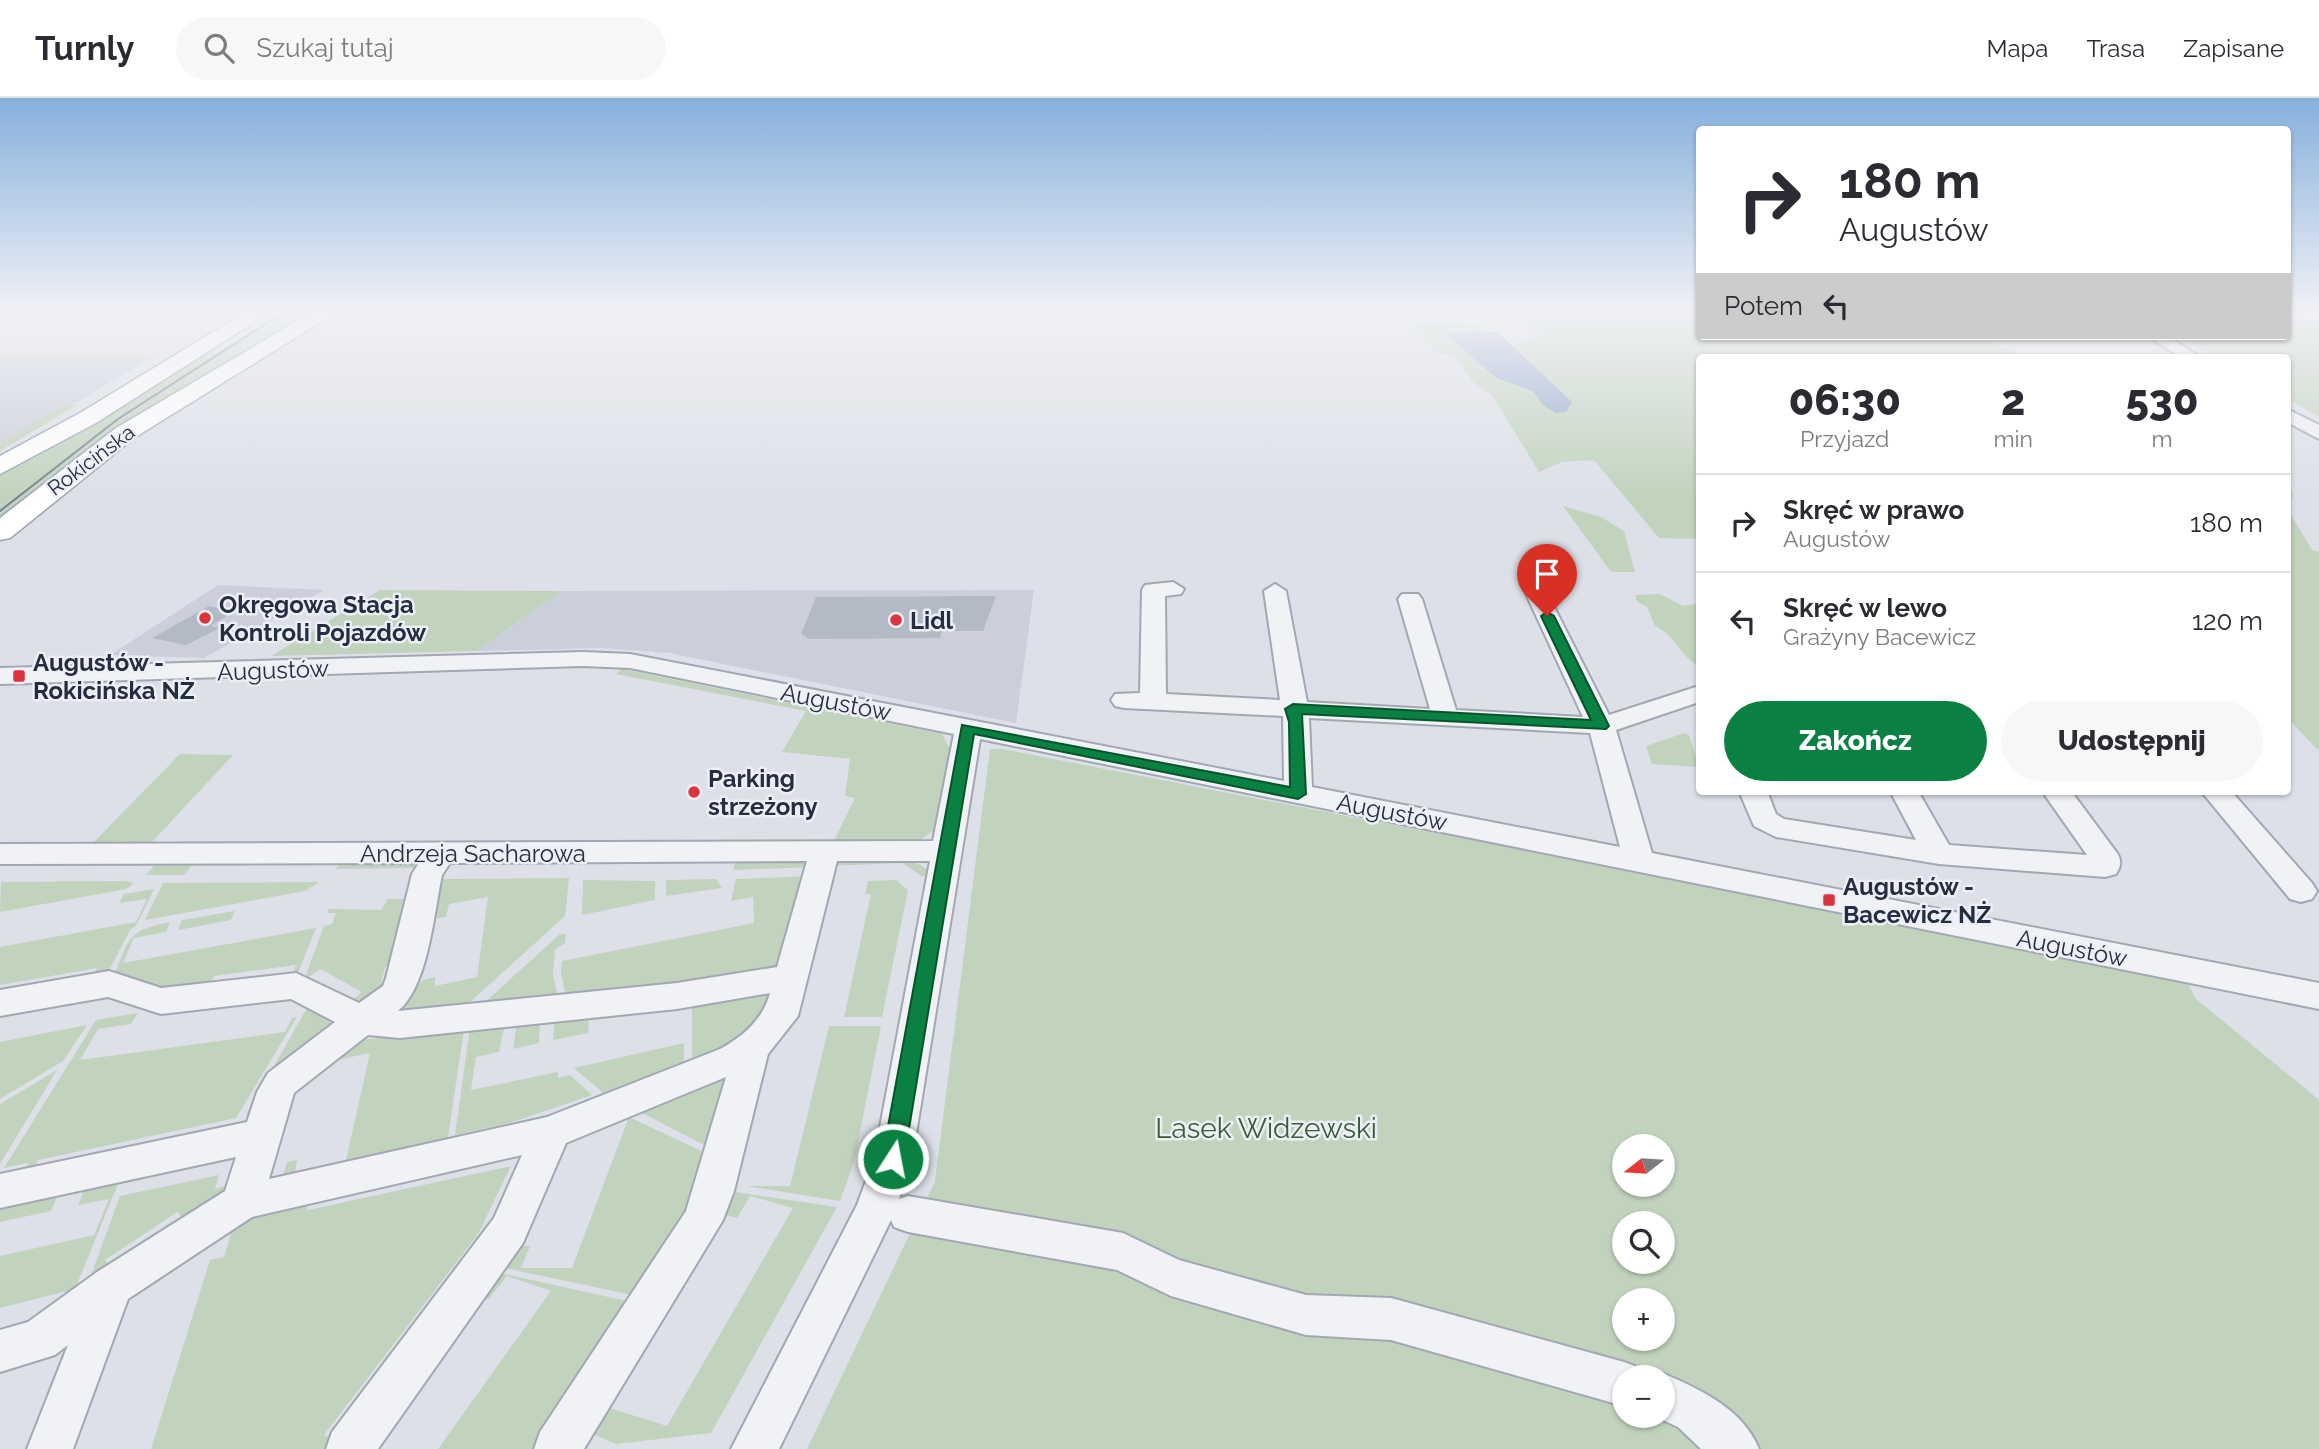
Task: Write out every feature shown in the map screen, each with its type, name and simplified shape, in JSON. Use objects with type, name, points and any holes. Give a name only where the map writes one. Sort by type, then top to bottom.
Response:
[{"type":"main road","name":"Rokicińska","points":[[0,466],[88,418],[161,373]]},
{"type":"main road","name":"Rokicińska","points":[[0,531],[135,426],[224,373]]},
{"type":"street","points":[[2291,416],[2319,433]]},
{"type":"street","points":[[1153,701],[1153,590],[1173,590]]},
{"type":"street","points":[[1275,591],[1297,722],[1298,794]]},
{"type":"street","points":[[1536,594],[1601,726],[1639,862]]},
{"type":"street","points":[[1410,599],[1445,716]]},
{"type":"street","name":"Augustów","points":[[0,676],[616,660],[2319,996]]},
{"type":"street","points":[[1124,700],[1601,726],[1696,695]]},
{"type":"street","points":[[754,1449],[876,1209],[893,1159],[968,728]]},
{"type":"street","points":[[1755,795],[1764,818],[1776,827],[1939,854],[2105,867],[2106,860],[2059,795]]},
{"type":"street","points":[[1906,795],[1939,854]]},
{"type":"street","points":[[2219,795],[2301,891]]},
{"type":"street","points":[[0,1351],[39,1340],[112,1286],[242,1202],[551,1132],[733,1059],[752,1048],[780,1016],[825,851]]},
{"type":"street","name":"Andrzeja Sacharowa","points":[[0,854],[946,851]]},
{"type":"street","points":[[242,1202],[275,1092],[281,1083],[363,1021],[396,994],[400,987],[428,874],[441,853]]},
{"type":"street","points":[[0,1003],[109,984],[160,1000],[296,986],[363,1021],[386,1026],[689,995],[791,977]]},
{"type":"street","points":[[557,1449],[703,1220],[714,1191],[752,1048]]},
{"type":"street","points":[[349,1449],[480,1274],[509,1230],[551,1132]]},
{"type":"street","points":[[0,1191],[263,1135]]},
{"type":"street","points":[[908,1214],[1123,1252],[1171,1277],[1306,1315],[1391,1319],[1612,1381]]},
{"type":"street","points":[[50,1449],[112,1286]]},
{"type":"street","points":[[1675,1402],[1694,1411],[1736,1449]]},
{"type":"shaded area","points":[[0,373],[126,373],[0,447]]},
{"type":"shaded area","points":[[218,585],[324,590],[204,658],[110,655]]},
{"type":"shaded area","points":[[1034,590],[1016,723],[669,653],[602,648],[476,651],[562,591]]},
{"type":"green space","points":[[170,373],[225,373],[0,521],[0,473]]},
{"type":"green space","points":[[1467,373],[1490,373],[1496,378],[1533,391],[1544,406],[1571,402],[1542,373],[1696,373],[1696,539],[1659,538],[1594,460],[1562,462],[1539,472],[1492,395],[1474,383]]},
{"type":"green space","points":[[2291,373],[2319,373],[2319,417],[2291,401]]},
{"type":"green space","points":[[66,405],[77,405],[0,451],[0,442]]},
{"type":"green space","points":[[1563,506],[1601,517],[1624,531],[1635,572],[1611,572]]},
{"type":"green space","points":[[2291,515],[2312,550],[2319,552],[2319,751],[2291,722]]},
{"type":"green space","points":[[380,590],[562,591],[476,651],[271,656]]},
{"type":"green space","points":[[1660,594],[1683,606],[1696,604],[1696,664],[1668,635],[1655,626],[1647,607],[1637,602],[1635,595]]},
{"type":"green space","points":[[622,669],[942,734],[948,746],[954,746],[938,827],[919,841],[833,843],[855,798],[845,796],[850,759],[782,752],[806,711],[616,674]]},
{"type":"green space","points":[[1684,733],[1689,735],[1696,767],[1652,764],[1646,746]]},
{"type":"green space","name":"Lasek Widzewski","points":[[990,749],[1002,749],[2186,979],[2195,998],[2319,1100],[2319,1449],[807,1449],[935,1181]]},
{"type":"green space","points":[[180,754],[233,755],[152,842],[93,843]]},
{"type":"green space","points":[[806,859],[814,867],[733,870],[736,860]]},
{"type":"green space","points":[[841,859],[904,860],[925,868],[931,876],[922,876],[902,863],[830,866]]},
{"type":"green space","points":[[413,861],[421,868],[336,869],[341,862]]},
{"type":"green space","points":[[195,862],[184,875],[146,875],[156,863]]},
{"type":"green space","points":[[812,876],[778,972],[567,1002],[561,973],[562,961],[754,923],[753,897],[731,901],[736,879]]},
{"type":"green space","points":[[569,878],[565,916],[458,1013],[389,1019],[423,980],[435,977],[435,986],[477,977],[488,897],[449,904],[446,917],[433,919],[441,879]]},
{"type":"green space","points":[[716,879],[722,888],[666,896],[666,880]]},
{"type":"green space","points":[[583,880],[655,881],[655,900],[582,915]]},
{"type":"green space","points":[[896,880],[908,890],[882,1017],[844,1017],[871,894],[865,894],[868,881]]},
{"type":"green space","points":[[1,882],[134,883],[126,889],[0,912]]},
{"type":"green space","points":[[319,882],[305,891],[145,920],[163,883]]},
{"type":"green space","points":[[154,889],[136,926],[130,930],[105,978],[92,980],[97,968],[0,985],[0,947],[136,922],[147,899],[119,903],[124,894]]},
{"type":"green space","points":[[388,899],[412,899],[397,964],[385,967],[381,984],[392,981],[367,1004],[347,1004],[362,992],[320,969],[304,980],[324,926],[332,924],[336,913],[328,913],[328,909],[381,910]]},
{"type":"green space","points":[[235,911],[231,920],[178,930],[182,920]]},
{"type":"green space","points":[[170,922],[166,932],[134,938],[123,963],[316,928],[296,978],[290,979],[296,965],[214,976],[207,989],[170,993],[113,978],[127,946],[137,933]]},
{"type":"green space","points":[[560,934],[566,934],[565,943],[555,950],[553,974],[559,1002],[484,1003]]},
{"type":"green space","points":[[777,991],[736,1050],[692,1069],[692,1004]]},
{"type":"green space","points":[[307,1008],[330,1022],[330,1027],[260,1112],[246,1115]]},
{"type":"green space","points":[[138,1013],[131,1024],[98,1029],[80,1060],[285,1032],[292,1018],[297,1017],[236,1118],[38,1160],[30,1177],[23,1177],[28,1163],[4,1168],[96,1020]]},
{"type":"green space","points":[[589,1015],[588,1033],[553,1040],[555,1019]]},
{"type":"green space","points":[[540,1021],[539,1043],[513,1049],[517,1023]]},
{"type":"green space","points":[[505,1024],[499,1052],[476,1057],[471,1090],[558,1072],[558,1078],[570,1075],[592,1095],[510,1123],[455,1135],[470,1027]]},
{"type":"green space","points":[[87,1025],[63,1061],[0,1099],[0,1042]]},
{"type":"green space","points":[[829,1026],[881,1026],[854,1162],[840,1201],[746,1186],[790,1186]]},
{"type":"green space","points":[[464,1029],[446,1151],[280,1187],[287,1162],[297,1160],[295,1172],[346,1160],[370,1053],[323,1063],[359,1040]]},
{"type":"green space","points":[[684,1043],[684,1072],[604,1102],[601,1091],[574,1068]]},
{"type":"green space","points":[[57,1070],[0,1164],[0,1104]]},
{"type":"green space","points":[[730,1072],[716,1151],[634,1109],[662,1098],[664,1105],[690,1094],[689,1088]]},
{"type":"green space","points":[[629,1117],[714,1157],[642,1297],[495,1266],[517,1246],[530,1246],[521,1268],[572,1268]]},
{"type":"green space","points":[[511,1166],[478,1234],[324,1435],[337,1439],[329,1449],[151,1449],[210,1260],[224,1257],[234,1223],[301,1195],[308,1210]]},
{"type":"green space","points":[[219,1175],[215,1189],[237,1183],[187,1222],[177,1212],[105,1260],[113,1272],[86,1289],[120,1196]]},
{"type":"green space","points":[[113,1180],[118,1184],[75,1289],[0,1308],[0,1256],[94,1235],[109,1199],[78,1205],[86,1185]]},
{"type":"green space","points":[[60,1191],[51,1211],[0,1222],[0,1208]]},
{"type":"green space","points":[[728,1191],[837,1207],[711,1433],[616,1444],[586,1431],[603,1406],[667,1426],[793,1208],[750,1196],[737,1218],[722,1214]]},
{"type":"green space","points":[[491,1271],[640,1304],[537,1449],[438,1449],[551,1291],[507,1276],[488,1300],[474,1295]]},
{"type":"water","points":[[1490,373],[1541,373],[1572,402],[1566,412],[1556,413],[1544,406],[1533,391],[1496,378]]},
{"type":"building","name":"Lidl","points":[[996,596],[983,631],[942,631],[940,638],[809,639],[801,634],[816,597]]},
{"type":"building","name":"Okręgowa Stacja Kontroli Pojazdów","points":[[209,606],[235,611],[210,626],[220,628],[186,645],[152,638]]},
{"type":"tram line","points":[[0,511],[118,419],[189,373]]},
{"type":"place","name":"Okręgowa Stacja Kontroli Pojazdów","points":[[205,618]]},
{"type":"place","name":"Lidl","points":[[896,620]]},
{"type":"place","name":"Augustów - Rokicińska NŻ","points":[[19,676]]},
{"type":"place","name":"Parking strzeżony","points":[[694,792]]},
{"type":"place","name":"Augustów - Bacewicz NŻ","points":[[1829,900]]},
{"type":"route","points":[[893,1159],[908,1087],[968,728],[1298,794],[1297,722],[1293,709],[1601,726],[1547,616]]}]
